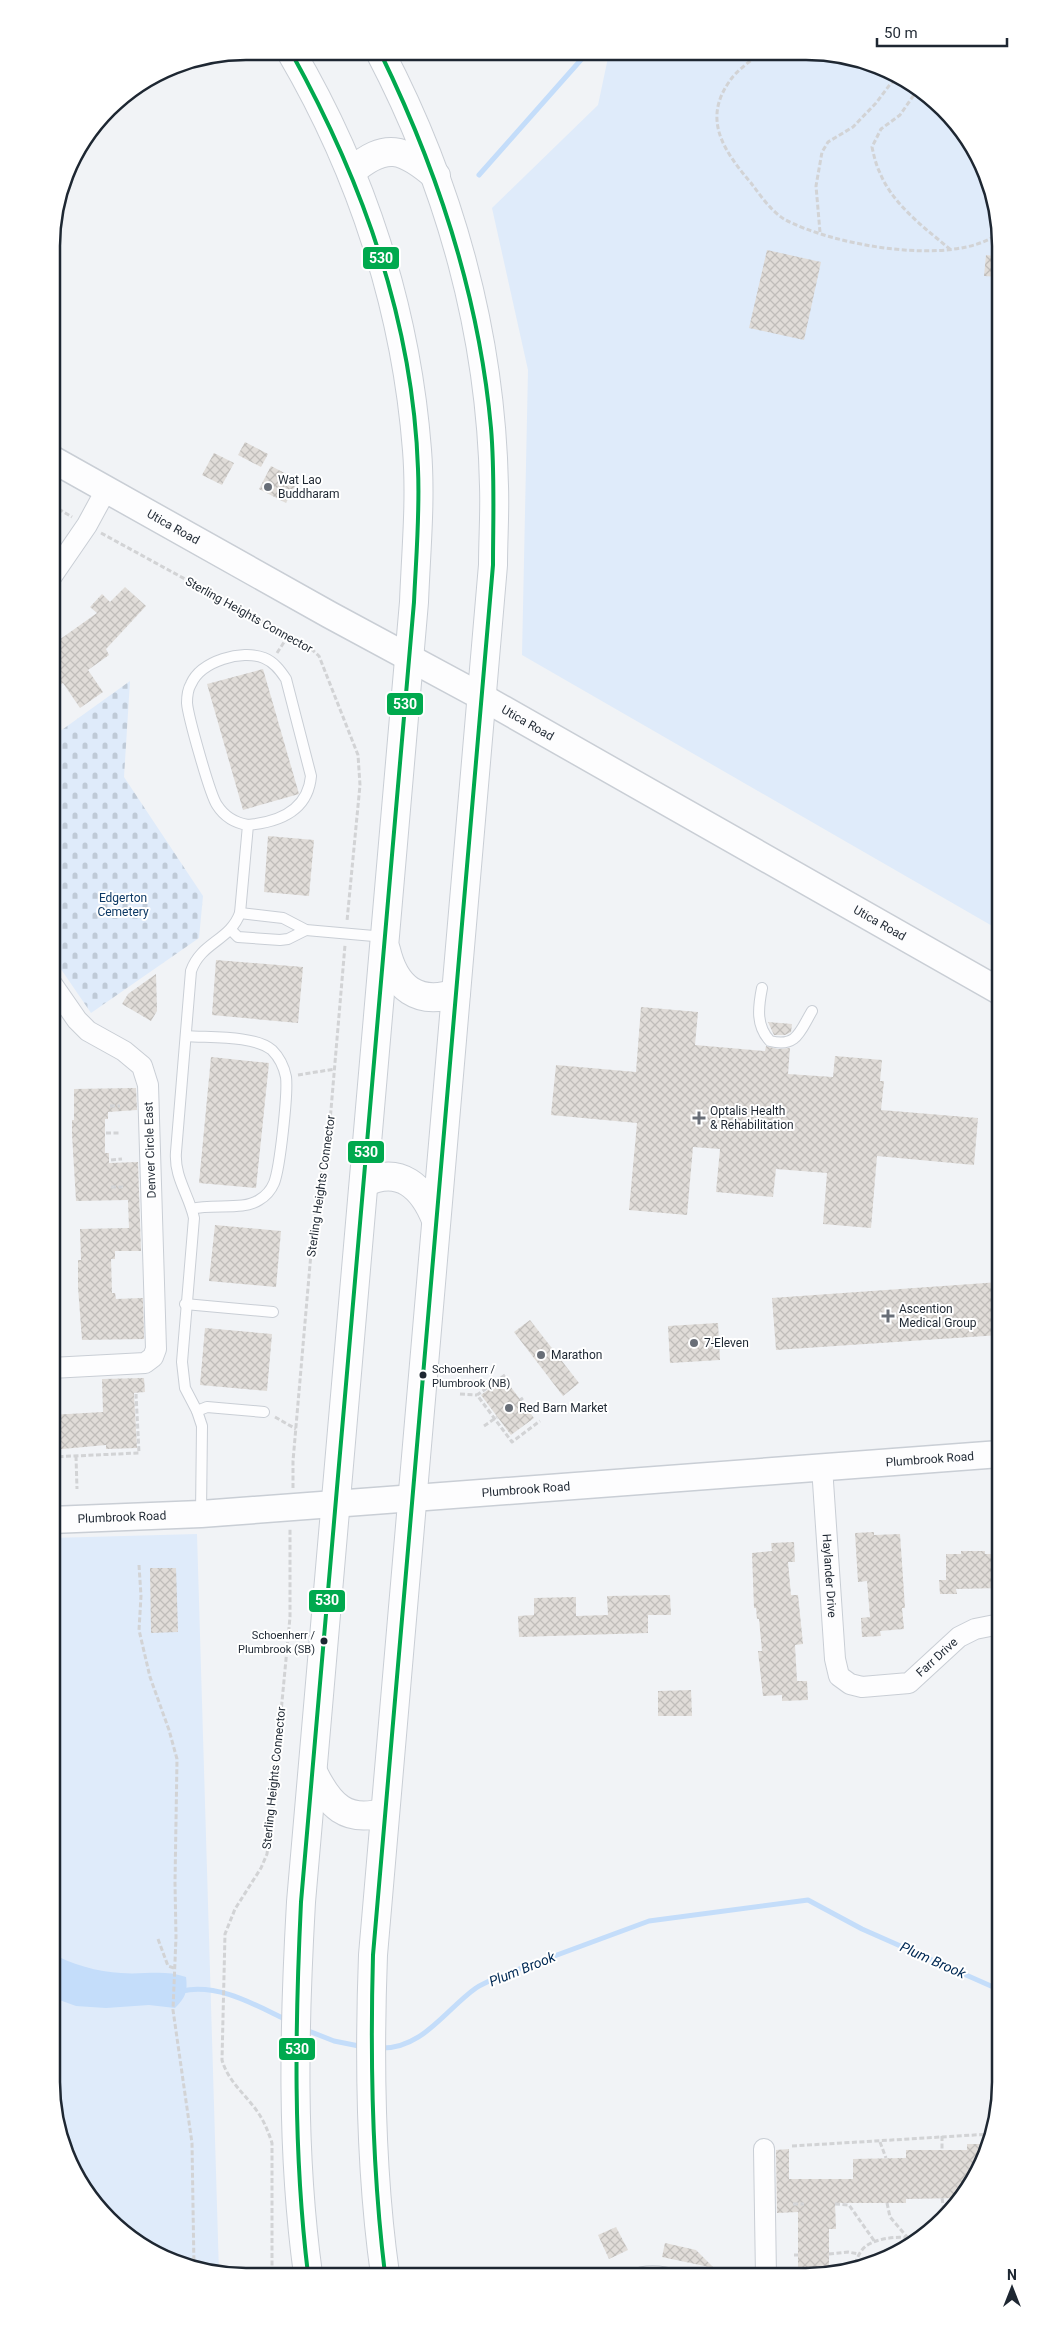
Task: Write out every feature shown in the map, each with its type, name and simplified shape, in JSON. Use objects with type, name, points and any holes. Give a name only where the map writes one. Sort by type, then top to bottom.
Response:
[{"type":"main road","points":[[296,60],[352,171],[378,243],[398,324],[410,384],[417,450],[418,513],[414,602],[335,1503],[298,1952],[295,2054],[300,2188],[307,2268]]},
{"type":"main road","points":[[384,60],[400,92],[436,176],[449,214],[478,328],[492,442],[494,486],[493,566],[373,1955],[371,2056],[373,2159],[384,2268]]},
{"type":"main road","points":[[352,171],[366,159],[379,152],[391,150],[416,159],[436,176]]},
{"type":"main road","points":[[385,942],[392,971],[406,989],[426,998],[456,993]]},
{"type":"main road","points":[[364,1183],[383,1176],[406,1180],[425,1197],[436,1220]]},
{"type":"main road","points":[[313,1772],[327,1797],[343,1811],[359,1816],[385,1812]]},
{"type":"street","name":"Utica Road","points":[[60,464],[330,615],[408,655],[992,987]]},
{"type":"street","points":[[60,564],[87,525],[106,490]]},
{"type":"street","name":"Denver Circle East","points":[[60,996],[77,1020],[88,1030],[124,1051],[142,1066],[148,1085],[156,1349],[153,1358],[145,1363],[60,1368]]},
{"type":"street","name":"Plumbrook Road","points":[[60,1520],[202,1514],[992,1455]]},
{"type":"street","name":"Haylander Drive","points":[[822,1467],[835,1659],[836,1668],[844,1681]]},
{"type":"street","name":"Farr Drive","points":[[844,1681],[862,1687],[909,1683],[959,1637],[974,1629],[992,1626]]},
{"type":"street","points":[[764,2149],[766,2268]]},
{"type":"lane","points":[[247,655],[265,658],[286,679],[311,776],[310,788],[306,798],[298,808],[263,823],[248,825],[230,818],[216,804],[187,704],[190,685],[200,671],[214,662],[247,655]]},
{"type":"lane","points":[[202,1514],[203,1436],[197,1411],[185,1388],[183,1378],[185,1304],[193,1229],[192,1209],[179,1181],[175,1163],[191,971],[194,962],[204,949],[231,930],[240,913],[248,825]]},
{"type":"lane","points":[[240,913],[284,918],[306,930],[385,942]]},
{"type":"lane","points":[[231,930],[238,937],[280,940],[288,939],[306,930]]},
{"type":"lane","points":[[762,988],[760,1028],[770,1041],[788,1043],[794,1040],[812,1011]]},
{"type":"lane","points":[[186,1036],[252,1041],[264,1045],[280,1060],[286,1076],[277,1174],[267,1194],[250,1204],[212,1205],[192,1209]]},
{"type":"lane","points":[[185,1304],[273,1312]]},
{"type":"lane","points":[[197,1411],[207,1407],[264,1412]]},
{"type":"path","points":[[752,60],[729,81],[720,99],[717,130],[736,165],[782,218],[800,226],[882,249],[951,251],[992,238]]},
{"type":"path","points":[[820,232],[816,186],[822,152],[828,142],[853,127],[893,82]]},
{"type":"path","points":[[914,95],[900,115],[881,129],[872,147],[880,175],[896,197],[912,216],[951,251]]},
{"type":"path","points":[[60,509],[77,519]]},
{"type":"path","name":"Sterling Heights Connector","points":[[96,529],[288,636],[319,656],[360,764],[360,785],[348,921]]},
{"type":"path","points":[[276,656],[288,636]]},
{"type":"path","name":"Sterling Heights Connector","points":[[293,1486],[293,1461],[313,1230],[319,1184],[329,1133],[345,946]]},
{"type":"path","points":[[286,1076],[335,1069]]},
{"type":"path","points":[[109,1106],[120,1106]]},
{"type":"path","points":[[105,1133],[122,1133]]},
{"type":"path","points":[[110,1160],[122,1159]]},
{"type":"path","points":[[110,1187],[123,1187]]},
{"type":"path","points":[[460,1394],[477,1395],[504,1374]]},
{"type":"path","points":[[60,1457],[139,1453],[136,1394]]},
{"type":"path","points":[[477,1395],[496,1418],[512,1442],[540,1421]]},
{"type":"path","points":[[264,1412],[296,1429]]},
{"type":"path","points":[[484,1426],[496,1418]]},
{"type":"path","points":[[76,1456],[76,1489]]},
{"type":"path","name":"Sterling Heights Connector","points":[[272,2268],[272,2142],[267,2128],[257,2111],[225,2072],[221,2047],[223,1956],[225,1934],[229,1921],[261,1868],[268,1847],[290,1617],[290,1527]]},
{"type":"path","points":[[139,1565],[139,1630],[150,1677],[177,1759],[174,2005],[192,2143],[194,2261]]},
{"type":"path","points":[[158,1939],[168,1966],[174,1969]]},
{"type":"path","points":[[792,2146],[985,2134]]},
{"type":"path","points":[[942,2136],[942,2150]]},
{"type":"path","points":[[880,2142],[886,2158]]},
{"type":"path","points":[[942,2198],[943,2207]]},
{"type":"path","points":[[887,2203],[890,2217],[908,2238]]},
{"type":"path","points":[[793,2204],[804,2204]]},
{"type":"path","points":[[835,2204],[849,2205],[875,2242]]},
{"type":"path","points":[[856,2261],[859,2254],[866,2246],[875,2242],[907,2238]]},
{"type":"path","points":[[829,2254],[848,2252],[859,2254]]},
{"type":"green space","points":[[608,60],[818,60],[866,70],[888,79],[909,91],[929,106],[946,123],[961,143],[973,164],[986,198],[992,234],[992,926],[522,655],[528,370],[492,208],[598,105]]},
{"type":"green space","name":"Edgerton Cemetery","points":[[130,681],[124,777],[203,896],[199,938],[91,1013],[60,968],[60,731]]},
{"type":"green space","points":[[197,1534],[219,2265],[198,2262],[175,2254],[143,2237],[123,2222],[106,2205],[91,2185],[74,2153],[66,2130],[60,2094],[60,1538]]},
{"type":"water","points":[[60,1957],[103,1971],[170,1973],[186,1977],[187,1987],[185,1994],[175,2008],[149,2005],[106,2008],[76,2006],[60,2000]]},
{"type":"building","points":[[767,250],[821,262],[804,340],[749,328]]},
{"type":"building","points":[[986,255],[992,256],[992,276],[984,276]]},
{"type":"building","points":[[245,442],[268,454],[261,467],[238,455]]},
{"type":"building","points":[[214,453],[234,463],[222,485],[202,475]]},
{"type":"building","points":[[271,466],[298,480],[286,503],[259,489]]},
{"type":"building","points":[[125,587],[146,606],[106,649],[109,655],[88,670],[103,692],[80,708],[63,683],[60,685],[60,639],[97,613],[90,607],[102,594],[110,602]]},
{"type":"building","points":[[263,669],[299,794],[243,810],[207,684]]},
{"type":"building","points":[[268,836],[314,840],[309,896],[264,892]]},
{"type":"building","points":[[216,960],[303,967],[298,1023],[212,1015]]},
{"type":"building","points":[[156,974],[157,1011],[151,1021],[122,1004],[128,994]]},
{"type":"building","name":"Optalis Health & Rehabilitation","points":[[641,1007],[698,1012],[695,1045],[765,1051],[766,1046],[778,1049],[790,1048],[788,1074],[833,1077],[835,1056],[882,1060],[880,1081],[884,1081],[881,1110],[978,1118],[974,1165],[877,1156],[871,1228],[823,1224],[827,1173],[776,1169],[773,1197],[716,1192],[720,1149],[693,1147],[687,1215],[629,1210],[637,1123],[551,1115],[556,1065],[636,1072]]},
{"type":"building","points":[[768,1022],[792,1024],[791,1032],[785,1035],[774,1035]]},
{"type":"building","points":[[211,1057],[269,1063],[256,1188],[199,1183]]},
{"type":"building","points":[[136,1088],[137,1110],[108,1112],[108,1119],[105,1119],[105,1153],[109,1153],[109,1163],[138,1162],[141,1251],[115,1251],[115,1259],[111,1259],[112,1293],[115,1293],[116,1299],[143,1298],[144,1339],[82,1340],[78,1287],[78,1260],[81,1260],[80,1229],[129,1228],[128,1200],[76,1201],[72,1134],[74,1089]]},
{"type":"building","points":[[215,1225],[281,1231],[276,1287],[209,1281]]},
{"type":"building","points":[[992,1283],[992,1336],[776,1350],[772,1298]]},
{"type":"building","points":[[530,1320],[579,1383],[563,1396],[514,1332]]},
{"type":"building","name":"7-Eleven","points":[[718,1323],[720,1360],[670,1363],[668,1326]]},
{"type":"building","points":[[205,1328],[272,1334],[267,1391],[200,1385]]},
{"type":"building","points":[[144,1378],[145,1392],[134,1393],[137,1448],[106,1449],[106,1445],[60,1449],[60,1414],[103,1412],[102,1379]]},
{"type":"building","name":"Red Barn Market","points":[[504,1378],[534,1418],[511,1435],[481,1395]]},
{"type":"building","points":[[874,1532],[874,1535],[900,1534],[905,1608],[902,1608],[904,1629],[880,1631],[881,1636],[862,1637],[861,1618],[870,1617],[867,1581],[858,1582],[855,1533]]},
{"type":"building","points":[[794,1542],[795,1562],[788,1562],[791,1595],[798,1595],[803,1644],[795,1645],[797,1681],[807,1681],[808,1700],[782,1701],[782,1695],[763,1696],[758,1651],[762,1651],[759,1619],[757,1619],[756,1608],[754,1608],[752,1553],[772,1551],[771,1543]]},
{"type":"building","points":[[961,1551],[985,1551],[985,1554],[992,1554],[992,1588],[956,1589],[957,1594],[940,1594],[939,1580],[946,1580],[946,1554],[961,1554]]},
{"type":"building","points":[[150,1568],[176,1568],[178,1632],[151,1633]]},
{"type":"building","points":[[670,1595],[671,1615],[648,1615],[648,1633],[519,1637],[518,1616],[534,1615],[534,1598],[576,1597],[576,1616],[608,1615],[607,1596]]},
{"type":"building","points":[[691,1690],[692,1716],[658,1716],[658,1691]]},
{"type":"building","points":[[967,2144],[981,2144],[967,2175],[951,2198],[906,2199],[906,2203],[835,2203],[836,2229],[829,2229],[829,2266],[798,2268],[798,2212],[777,2213],[776,2150],[789,2149],[789,2179],[853,2179],[853,2159],[906,2158],[906,2150],[967,2150]]},
{"type":"building","points":[[616,2227],[628,2250],[609,2259],[598,2235]]},
{"type":"building","points":[[665,2243],[696,2250],[714,2268],[662,2257]]},
{"type":"waterway","points":[[479,175],[581,60]]},
{"type":"waterway","name":"Plum Brook","points":[[380,2048],[395,2047],[421,2035],[433,2027],[476,1988],[500,1976],[649,1921],[808,1900],[862,1929],[992,1986]]},
{"type":"waterway","name":"Plum Brook","points":[[182,1991],[196,1989],[223,1993],[249,2002],[287,2020]]},
{"type":"waterway","name":"Plum Brook","points":[[306,2030],[334,2041],[364,2047]]},
{"type":"transit line","name":"530","points":[[295,60],[340,150],[361,201],[379,253],[406,359],[414,414],[418,469],[418,536],[414,602],[301,1902],[297,1995],[297,2088],[300,2181],[307,2268]]},
{"type":"transit line","name":"530","points":[[384,60],[420,142],[453,235],[466,282],[477,330],[485,379],[491,428],[494,496],[493,565],[373,1955],[373,2115],[377,2194],[384,2268]]},
{"type":"place","name":"Wat Lao Buddharam","points":[[268,487]]},
{"type":"place","name":"Optalis Health & Rehabilitation","points":[[699,1118]]},
{"type":"place","name":"Ascention Medical Group","points":[[888,1316]]},
{"type":"place","name":"7-Eleven","points":[[694,1343]]},
{"type":"place","name":"Marathon","points":[[541,1355]]},
{"type":"place","name":"Schoenherr / Plumbrook (NB)","points":[[423,1375]]},
{"type":"place","name":"Red Barn Market","points":[[509,1408]]},
{"type":"place","name":"Schoenherr / Plumbrook (SB)","points":[[324,1641]]}]
